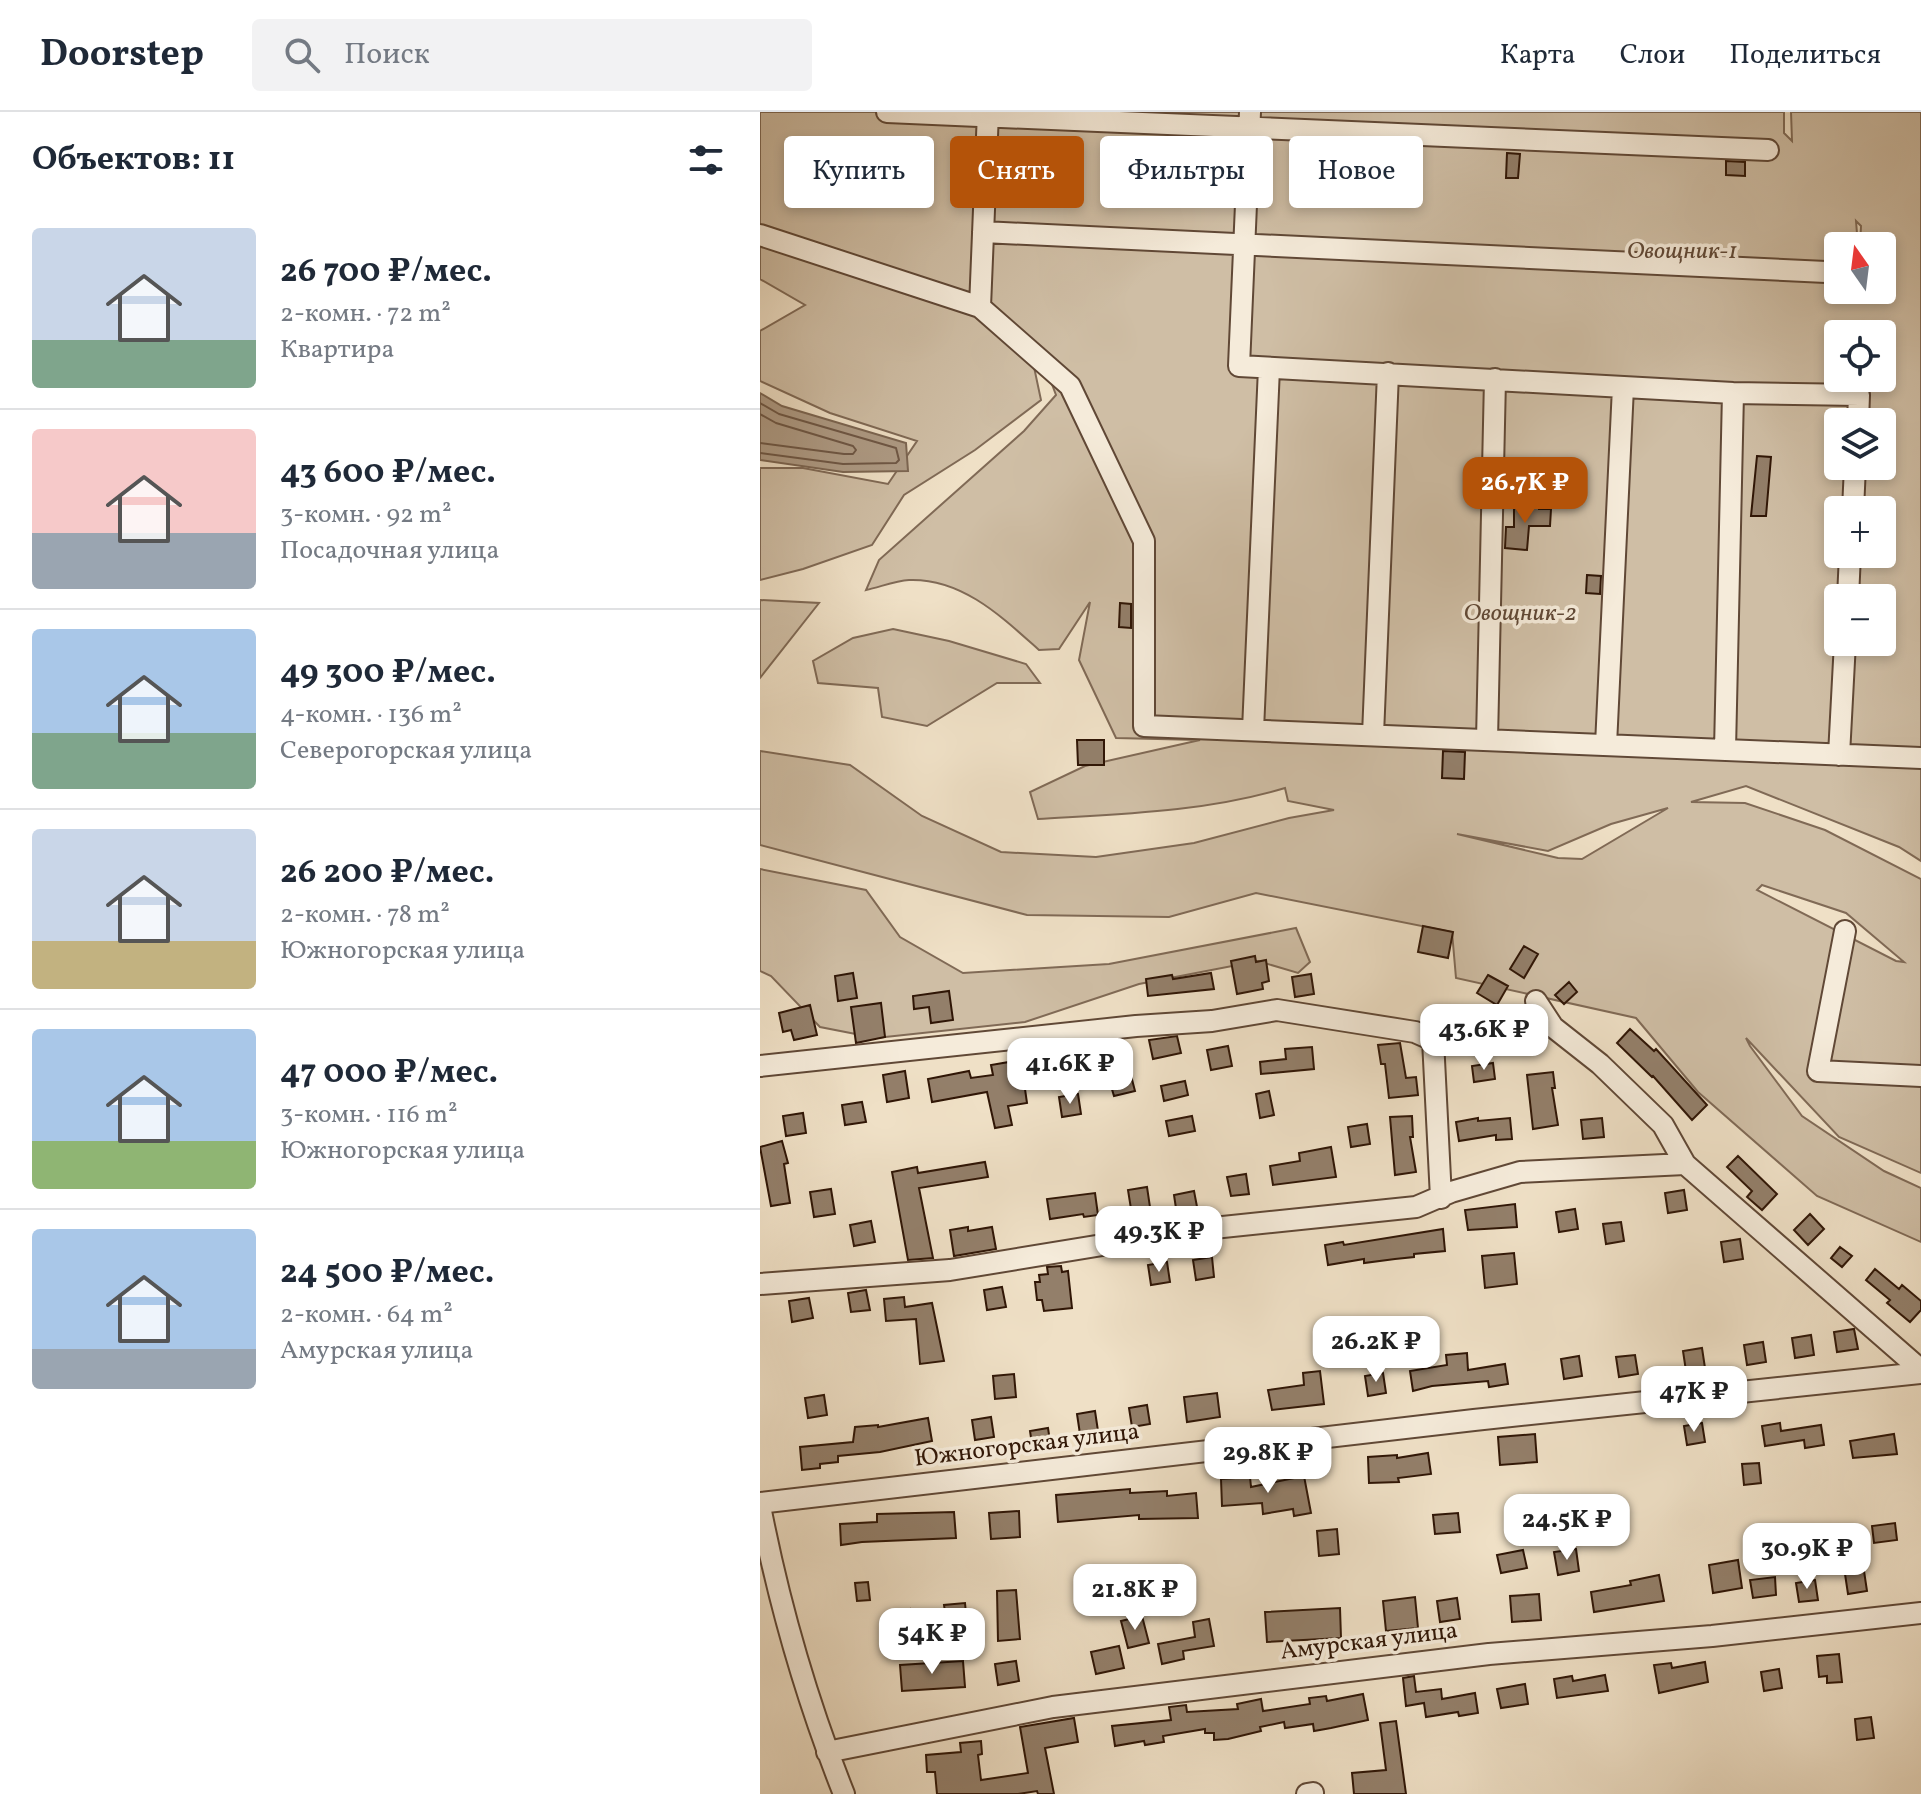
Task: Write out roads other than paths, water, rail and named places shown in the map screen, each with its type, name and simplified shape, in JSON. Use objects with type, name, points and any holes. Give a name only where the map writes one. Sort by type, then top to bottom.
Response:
[{"type":"street","points":[[887,112],[1249,120],[1768,150]]},
{"type":"street","points":[[980,307],[988,114]]},
{"type":"street","points":[[1249,120],[1239,366],[1733,393],[1859,395],[1859,408]]},
{"type":"street","points":[[983,232],[1824,272]]},
{"type":"street","points":[[760,235],[980,307],[1070,386],[1144,541],[1144,726],[1921,758]]},
{"type":"street","points":[[1253,730],[1269,368]]},
{"type":"street","points":[[1373,735],[1388,373]]},
{"type":"street","points":[[1487,740],[1495,379]]},
{"type":"street","points":[[1606,745],[1623,387]]},
{"type":"street","points":[[1725,750],[1733,393]]},
{"type":"street","points":[[1839,755],[1844,656]]},
{"type":"street","points":[[1845,931],[1818,1071],[1921,1076]]},
{"type":"street","points":[[1536,1001],[1553,1027],[1600,1064],[1663,1125],[1685,1164],[1921,1371]]},
{"type":"street","points":[[760,1066],[1136,1026],[1212,1021],[1277,1010],[1415,1032],[1433,1040],[1441,1198]]},
{"type":"street","points":[[760,1284],[950,1270],[1194,1230],[1416,1207],[1520,1172],[1685,1164]]},
{"type":"street","name":"Южногорская улица","points":[[760,1505],[1474,1420],[1921,1371]]},
{"type":"street","points":[[760,1505],[770,1599],[844,1794]]},
{"type":"street","name":"Амурская улица","points":[[827,1752],[1068,1705],[1489,1654],[1712,1636],[1921,1613]]},
{"type":"water","points":[[760,393],[782,406],[906,443],[908,471],[843,472],[760,460]]},
{"type":"park label","name":"Овощник-1","points":[[1682,252]]},
{"type":"park label","name":"Овощник-2","points":[[1520,614]]}]
